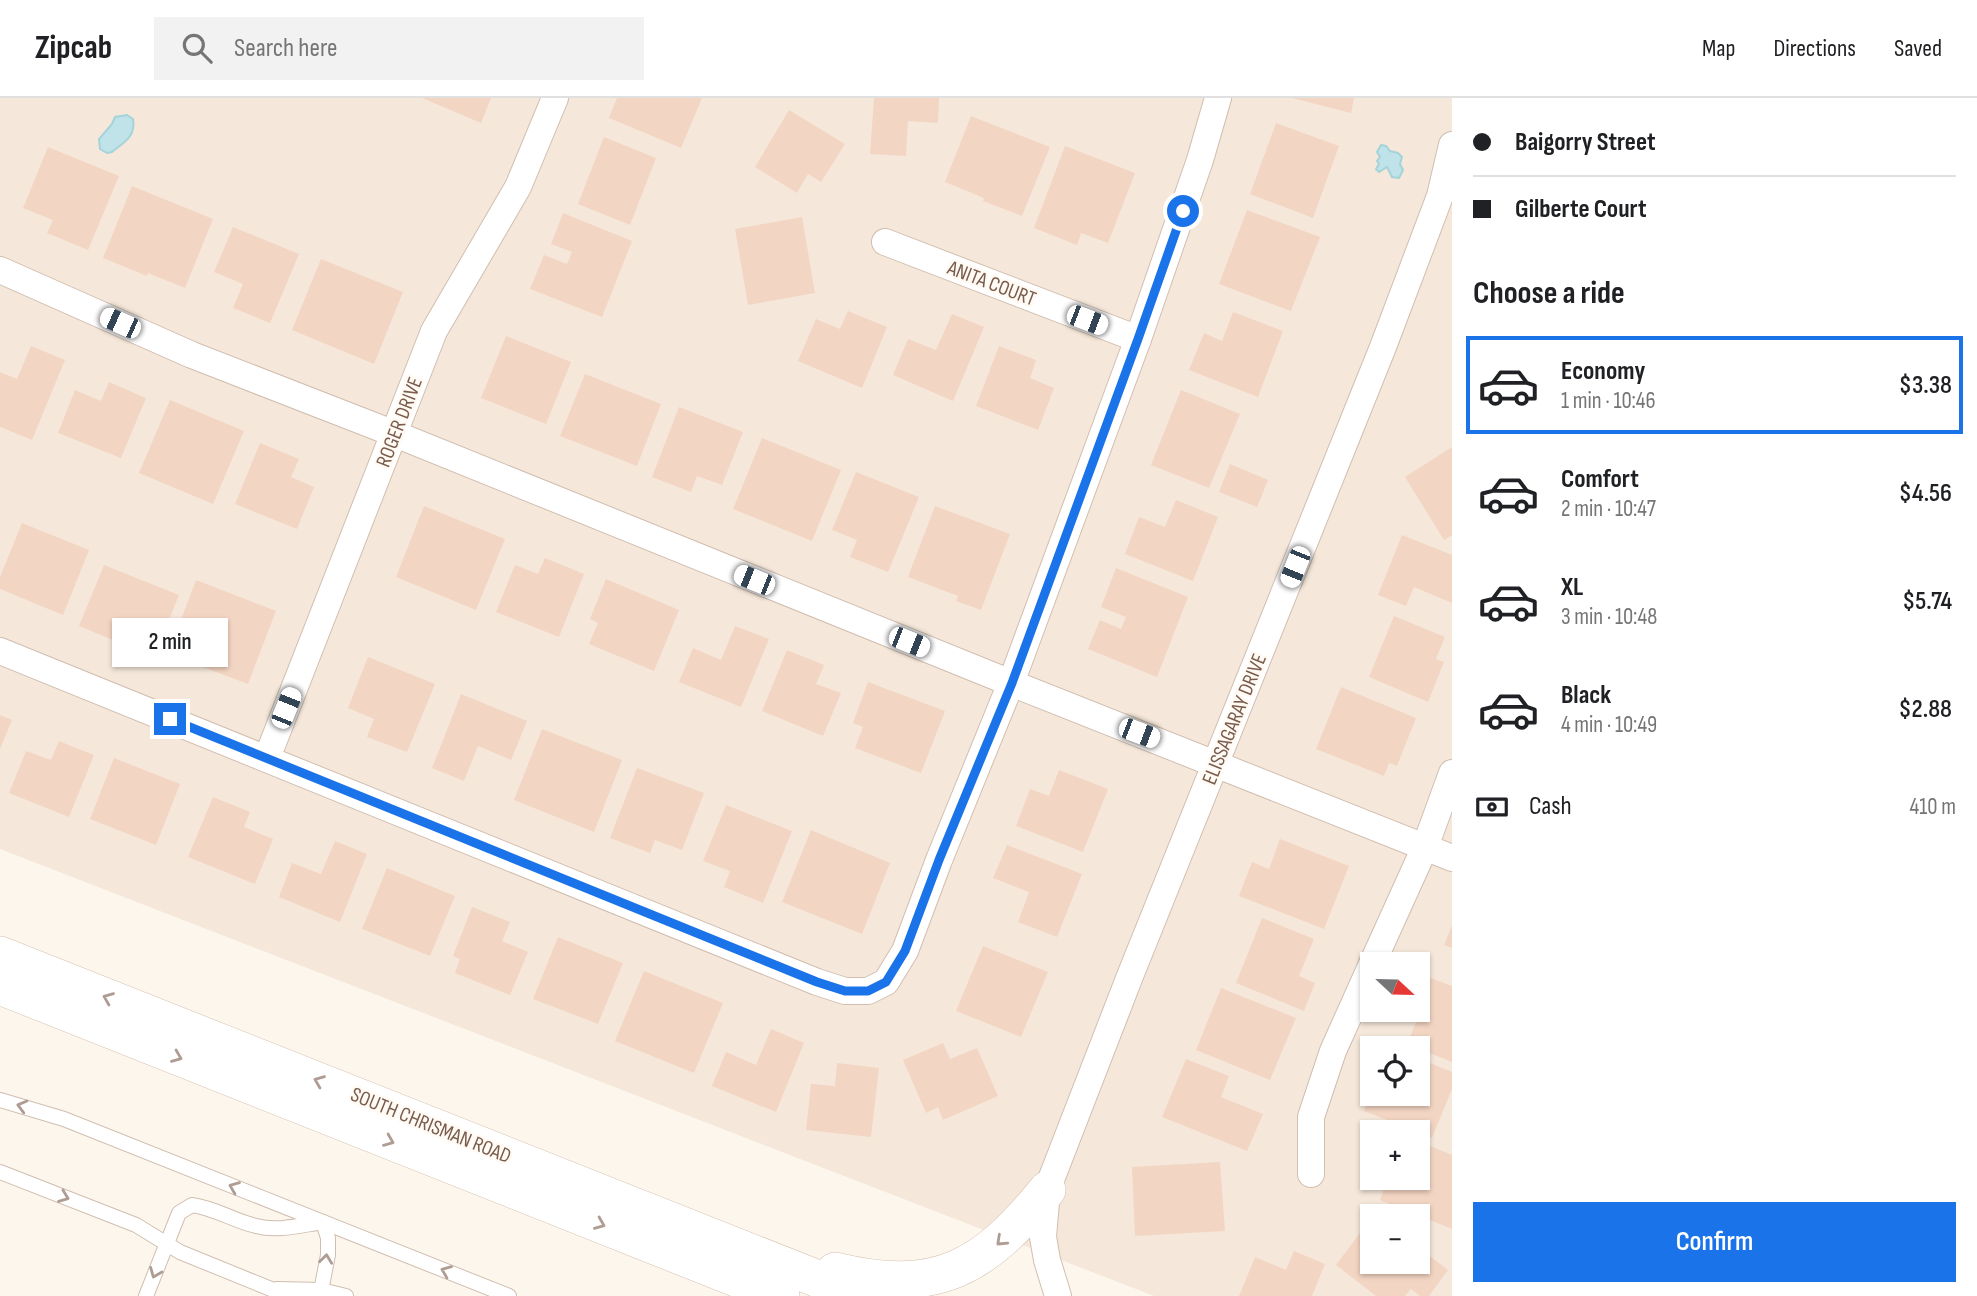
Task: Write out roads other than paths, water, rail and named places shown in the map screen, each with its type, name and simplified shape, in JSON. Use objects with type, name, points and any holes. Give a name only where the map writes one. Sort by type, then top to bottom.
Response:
[{"type":"street","name":"ROGER DRIVE","points":[[267,758],[434,331],[519,187],[555,98]]},
{"type":"street","points":[[0,651],[817,982],[845,991],[868,991],[886,982],[905,951],[939,860],[1012,683],[1138,339],[1219,98]]},
{"type":"street","name":"ELISSAGARAY DRIVE","points":[[1058,1296],[1043,1237],[1047,1190],[1135,963],[1446,197],[1452,145]]},
{"type":"street","name":"ANITA COURT","points":[[886,242],[1138,339]]},
{"type":"street","points":[[0,270],[192,355],[1452,858]]},
{"type":"street","points":[[1377,952],[1425,847],[1452,773]]},
{"type":"street","name":"SOUTH CHRISMAN ROAD","points":[[0,955],[861,1296]]},
{"type":"street","name":"SOUTH CHRISMAN ROAD","points":[[0,986],[781,1296]]},
{"type":"street","points":[[1311,1174],[1311,1118],[1333,1051],[1360,991]]},
{"type":"street","points":[[0,993],[44,1004]]},
{"type":"street","points":[[443,1130],[517,1145],[854,1279],[890,1286],[917,1287],[942,1281],[965,1271],[984,1258],[1021,1223],[1047,1190]]},
{"type":"lane","points":[[0,1100],[64,1119],[509,1296]]},
{"type":"lane","points":[[0,1172],[136,1225],[180,1252],[288,1296]]},
{"type":"lane","points":[[146,1296],[179,1213],[192,1205],[207,1207],[255,1226],[270,1229],[323,1222]]},
{"type":"lane","points":[[321,1293],[328,1255],[328,1238],[323,1222]]},
{"type":"lane","points":[[273,1292],[346,1296]]},
{"type":"water","points":[[127,115],[133,119],[131,135],[112,152],[107,153],[100,149],[99,139],[115,117]]},
{"type":"water","points":[[1381,145],[1402,157],[1400,164],[1403,170],[1399,178],[1392,177],[1387,167],[1379,172],[1376,169],[1380,157],[1377,152]]}]
